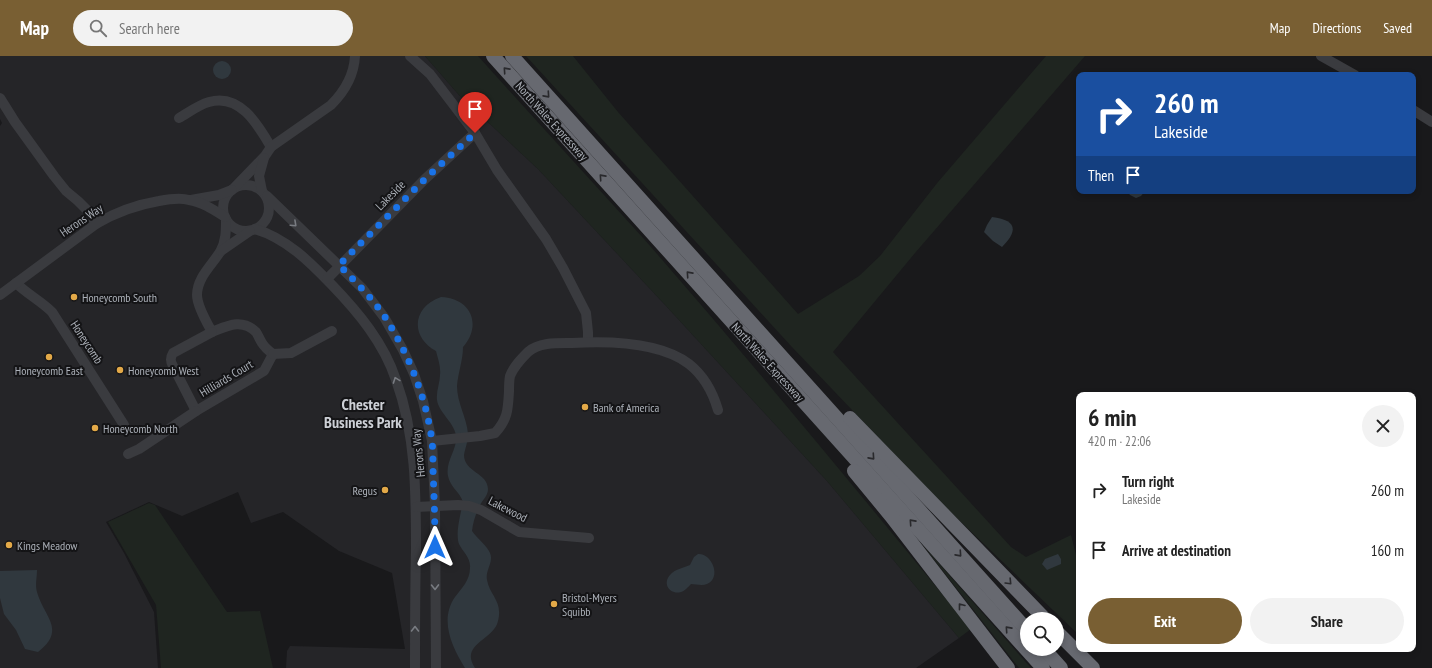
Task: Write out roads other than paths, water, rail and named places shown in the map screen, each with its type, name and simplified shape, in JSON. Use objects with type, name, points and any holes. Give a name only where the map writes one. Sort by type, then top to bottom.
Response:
[{"type":"highway","name":"North Wales Expressway","points":[[493,56],[1043,668]]},
{"type":"highway","name":"North Wales Expressway","points":[[512,56],[1020,622]]},
{"type":"highway","points":[[650,210],[1038,612]]},
{"type":"highway","points":[[715,303],[891,516],[1008,668]]},
{"type":"highway","points":[[1064,639],[1076,651]]},
{"type":"highway","points":[[1077,652],[1093,668]]},
{"type":"highway","points":[[1050,656],[1061,668]]},
{"type":"street","points":[[252,230],[237,229],[232,226],[226,218],[223,203],[226,195],[265,156],[271,147],[330,106],[339,97],[347,86],[353,72],[355,56]]},
{"type":"street","points":[[410,56],[430,74],[475,133],[497,170],[546,239],[586,313],[588,342]]},
{"type":"street","points":[[1320,56],[1349,72]]},
{"type":"street","points":[[0,98],[15,122],[54,176],[66,191],[88,211],[96,224]]},
{"type":"street","points":[[179,118],[208,102],[217,100],[227,102],[239,106],[247,112],[271,147]]},
{"type":"street","points":[[1416,112],[1432,122]]},
{"type":"street","name":"Lakeside","points":[[327,279],[339,265],[425,179],[475,133]]},
{"type":"street","points":[[220,252],[265,222],[269,214],[270,206],[264,194],[259,176],[265,156]]},
{"type":"street","points":[[233,188],[247,184],[256,186],[264,194]]},
{"type":"street","name":"Herons Way","points":[[191,200],[219,195],[233,188]]},
{"type":"street","name":"Herons Way","points":[[264,194],[362,288],[384,317],[403,350],[414,374],[423,401],[432,442],[435,506],[436,668]]},
{"type":"street","name":"Herons Way","points":[[0,295],[96,224],[110,215],[130,207],[166,200],[183,199],[191,200],[210,208],[226,218]]},
{"type":"street","points":[[226,218],[224,242],[220,252],[202,278],[197,296],[203,315],[212,332],[231,324],[241,324],[250,327],[256,333],[263,345],[273,354],[291,353],[332,331]]},
{"type":"street","name":"Herons Way","points":[[252,230],[274,236],[292,248],[327,279],[366,323],[396,378],[411,434],[414,466],[416,507],[415,668]]},
{"type":"street","name":"Honeycomb","points":[[16,283],[23,290],[44,304],[52,312],[124,425]]},
{"type":"street","name":"Hilliards Court","points":[[212,332],[173,353],[170,357],[173,366],[196,411],[264,371],[273,354]]},
{"type":"street","points":[[432,442],[495,433],[502,426],[507,417],[510,378],[515,365],[530,351],[547,344],[613,342],[636,345],[671,354],[689,364],[696,371],[714,396],[718,410]]},
{"type":"street","points":[[128,454],[139,449],[196,411]]},
{"type":"street","name":"Lakewood","points":[[416,507],[458,505],[481,510],[519,532],[589,538]]},
{"type":"place","name":"Honeycomb South","points":[[74,297]]},
{"type":"place","name":"Honeycomb East","points":[[49,357]]},
{"type":"place","name":"Honeycomb West","points":[[120,370]]},
{"type":"place","name":"Bank of America","points":[[585,407]]},
{"type":"place","name":"Honeycomb North","points":[[95,428]]},
{"type":"place","name":"Regus","points":[[385,490]]},
{"type":"place","name":"Kings Meadow","points":[[9,545]]},
{"type":"place","name":"Bristol-Myers Squibb","points":[[554,604]]},
{"type":"district","name":"Chester Business Park","points":[[363,413]]}]
